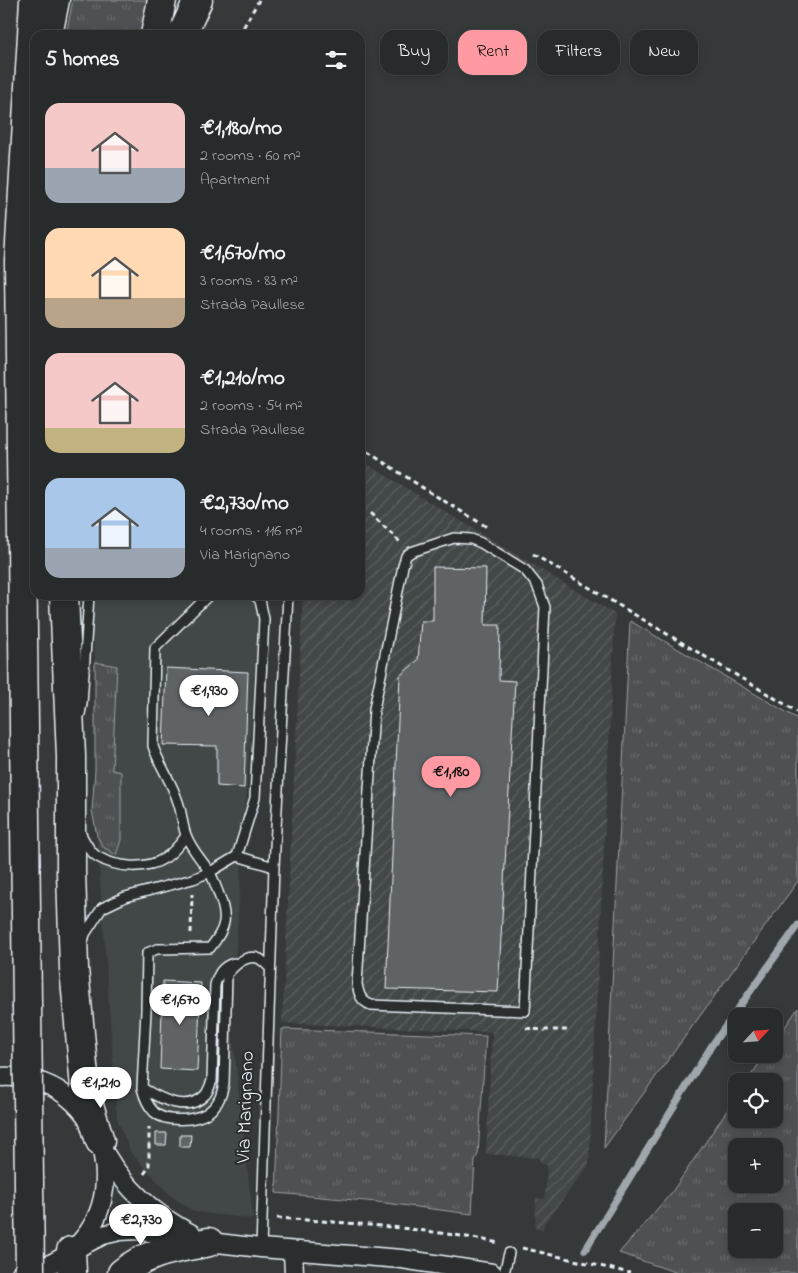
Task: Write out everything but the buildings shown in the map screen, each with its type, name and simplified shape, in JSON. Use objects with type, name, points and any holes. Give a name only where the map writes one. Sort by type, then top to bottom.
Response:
[{"type":"highway","points":[[19,0],[16,59],[30,1273]]},
{"type":"highway","points":[[32,30],[34,0]]},
{"type":"highway","points":[[49,30],[55,0]]},
{"type":"highway","points":[[155,30],[162,0]]},
{"type":"highway","points":[[184,30],[198,0]]},
{"type":"highway","points":[[20,289],[19,262],[30,76]]},
{"type":"highway","points":[[27,133],[30,119]]},
{"type":"highway","points":[[64,600],[71,756],[74,969],[85,1087],[100,1141]]},
{"type":"highway","points":[[122,1273],[134,1263],[156,1253],[208,1242]]},
{"type":"street","points":[[0,1077],[29,1079],[60,1092],[82,1110],[90,1121],[110,1162],[151,1208],[167,1220],[208,1242]]},
{"type":"street","points":[[72,1262],[96,1219],[104,1197],[106,1167],[100,1141]]},
{"type":"street","points":[[20,1273],[48,1265],[72,1262],[103,1235],[127,1230],[149,1230],[208,1242],[261,1248],[402,1259],[492,1273]]},
{"type":"street","points":[[294,1250],[294,1273]]},
{"type":"lane","points":[[460,538],[475,540],[525,570],[537,585],[544,602],[545,620],[525,1011],[380,1006],[364,1002],[359,994],[358,974],[374,709],[403,566],[406,556],[411,552],[448,540],[460,538]]},
{"type":"lane","points":[[71,756],[82,704],[89,600]]},
{"type":"lane","points":[[204,600],[155,648],[153,746],[158,760],[172,785],[186,836],[210,872],[222,904],[225,921],[221,934],[210,948],[157,950],[147,953],[142,1088],[146,1099],[155,1113],[173,1119],[187,1120],[201,1117],[212,1110],[220,1099],[224,1083],[227,974],[239,962]]},
{"type":"lane","points":[[74,969],[85,934],[102,908],[125,897],[193,879],[210,872],[238,856],[255,798],[264,619],[260,600]]},
{"type":"lane","name":"Via Marignano","points":[[261,1248],[274,867],[288,600]]},
{"type":"lane","points":[[71,809],[83,839],[96,856],[117,866],[147,865],[163,859],[176,850],[186,836]]},
{"type":"lane","points":[[238,856],[274,867]]},
{"type":"lane","points":[[142,1088],[161,1100],[178,1104],[195,1102],[205,1095],[212,1081],[215,985],[219,973],[229,964],[248,958],[259,959],[270,968]]},
{"type":"lane","points":[[504,1273],[510,1253]]},
{"type":"path","points":[[242,30],[259,0]]},
{"type":"path","points":[[365,451],[490,529]]},
{"type":"path","points":[[370,513],[411,552]]},
{"type":"path","points":[[524,549],[798,712]]},
{"type":"path","points":[[191,950],[193,879]]},
{"type":"path","points":[[103,1086],[142,1088]]},
{"type":"path","points":[[141,1179],[149,1167],[148,1130],[155,1113]]},
{"type":"path","points":[[261,1216],[386,1226],[490,1241]]},
{"type":"path","points":[[530,1249],[630,1273]]},
{"type":"shaded area","points":[[365,463],[615,614],[589,1165],[544,1224],[543,1230],[535,1229],[536,1198],[545,1199],[547,1165],[541,1164],[539,1158],[486,1154],[492,1032],[282,1023],[303,600],[365,600]]},
{"type":"shaded area","points":[[89,600],[260,600],[231,1020],[253,1219],[195,1212],[170,1195],[131,1153],[117,1119],[97,836],[92,810],[95,770],[95,662]]},
{"type":"green space","points":[[73,0],[152,0],[146,30],[67,30]]},
{"type":"green space","points":[[630,621],[798,719],[798,881],[604,1148]]},
{"type":"green space","points":[[95,662],[117,666],[112,770],[121,772],[121,840],[116,855],[103,847],[97,836],[92,810],[95,770]]},
{"type":"green space","points":[[798,1008],[798,1273],[678,1273],[619,1253],[672,1192],[728,1109],[728,1128],[783,1128],[783,1073],[753,1073],[760,1063],[783,1063],[783,1030]]},
{"type":"green space","points":[[282,1029],[486,1036],[472,1214],[377,1202],[276,1193]]},
{"type":"waterway","points":[[585,1250],[712,1045],[798,925]]}]
